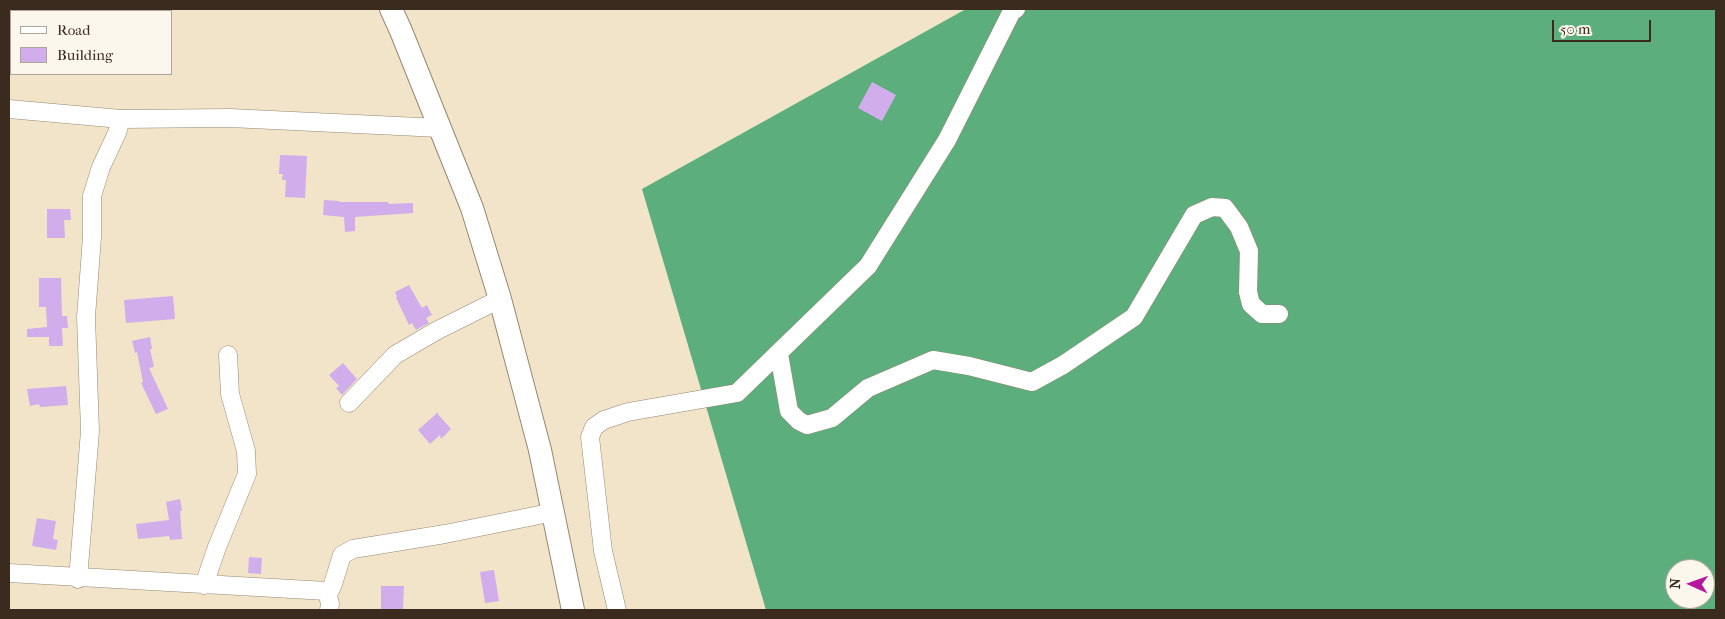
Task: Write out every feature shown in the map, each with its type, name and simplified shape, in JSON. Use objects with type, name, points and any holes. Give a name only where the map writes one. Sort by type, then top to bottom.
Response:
[{"type":"main road","points":[[391,9],[472,208],[500,299],[540,450],[574,610]]},
{"type":"street","points":[[617,610],[603,551],[590,437],[594,427],[604,420],[628,412],[737,393],[868,266],[947,140],[1012,11],[1016,9]]},
{"type":"street","points":[[9,109],[122,119],[230,118],[440,128]]},
{"type":"street","points":[[78,579],[90,431],[86,318],[92,237],[92,196],[101,167],[122,119]]},
{"type":"street","points":[[778,354],[789,411],[799,421],[807,425],[832,418],[868,388],[933,360],[969,366],[1032,382],[1062,365],[1134,317],[1194,215],[1212,207],[1225,208],[1239,227],[1249,251],[1248,292],[1251,304],[1262,314],[1279,314]]},
{"type":"street","points":[[349,402],[395,355],[436,331],[500,299]]},
{"type":"street","points":[[204,585],[217,547],[247,474],[246,451],[230,394],[228,355]]},
{"type":"street","points":[[9,574],[327,591],[331,589],[342,555],[353,549],[445,534],[554,512]]},
{"type":"street","points":[[327,591],[330,604],[329,610]]},
{"type":"green space","points":[[966,9],[1716,9],[1716,610],[766,610],[642,189]]},
{"type":"building","points":[[872,82],[896,95],[882,121],[858,108]]},
{"type":"building","points":[[280,155],[307,156],[305,198],[285,197],[286,180],[282,180],[283,174],[279,174]]},
{"type":"building","points":[[324,200],[339,202],[388,202],[389,204],[413,203],[413,213],[355,217],[355,231],[345,232],[344,217],[323,215]]},
{"type":"building","points":[[47,209],[70,209],[71,220],[64,220],[65,238],[47,238]]},
{"type":"building","points":[[39,278],[61,278],[62,316],[67,316],[68,328],[62,328],[63,346],[49,346],[49,337],[27,337],[27,329],[47,327],[46,307],[39,307]]},
{"type":"building","points":[[409,285],[422,308],[427,305],[432,315],[426,318],[429,323],[416,330],[412,323],[409,325],[395,292]]},
{"type":"building","points":[[173,296],[175,319],[126,323],[124,300]]},
{"type":"building","points":[[150,337],[152,349],[150,349],[154,367],[149,368],[168,409],[156,414],[141,383],[143,382],[137,352],[135,353],[132,341]]},
{"type":"building","points":[[343,363],[357,379],[342,395],[336,388],[339,386],[329,375]]},
{"type":"building","points":[[66,386],[68,405],[40,407],[39,404],[30,406],[27,389]]},
{"type":"building","points":[[436,412],[451,429],[441,439],[440,435],[430,444],[418,430]]},
{"type":"building","points":[[180,499],[182,539],[170,540],[169,536],[138,539],[136,524],[169,520],[166,502]]},
{"type":"building","points":[[37,518],[56,521],[53,539],[58,540],[56,550],[32,546]]},
{"type":"building","points":[[249,557],[262,558],[261,574],[248,573]]},
{"type":"building","points":[[494,570],[499,601],[485,603],[480,572]]},
{"type":"building","points":[[381,586],[404,586],[403,610],[381,610]]}]
